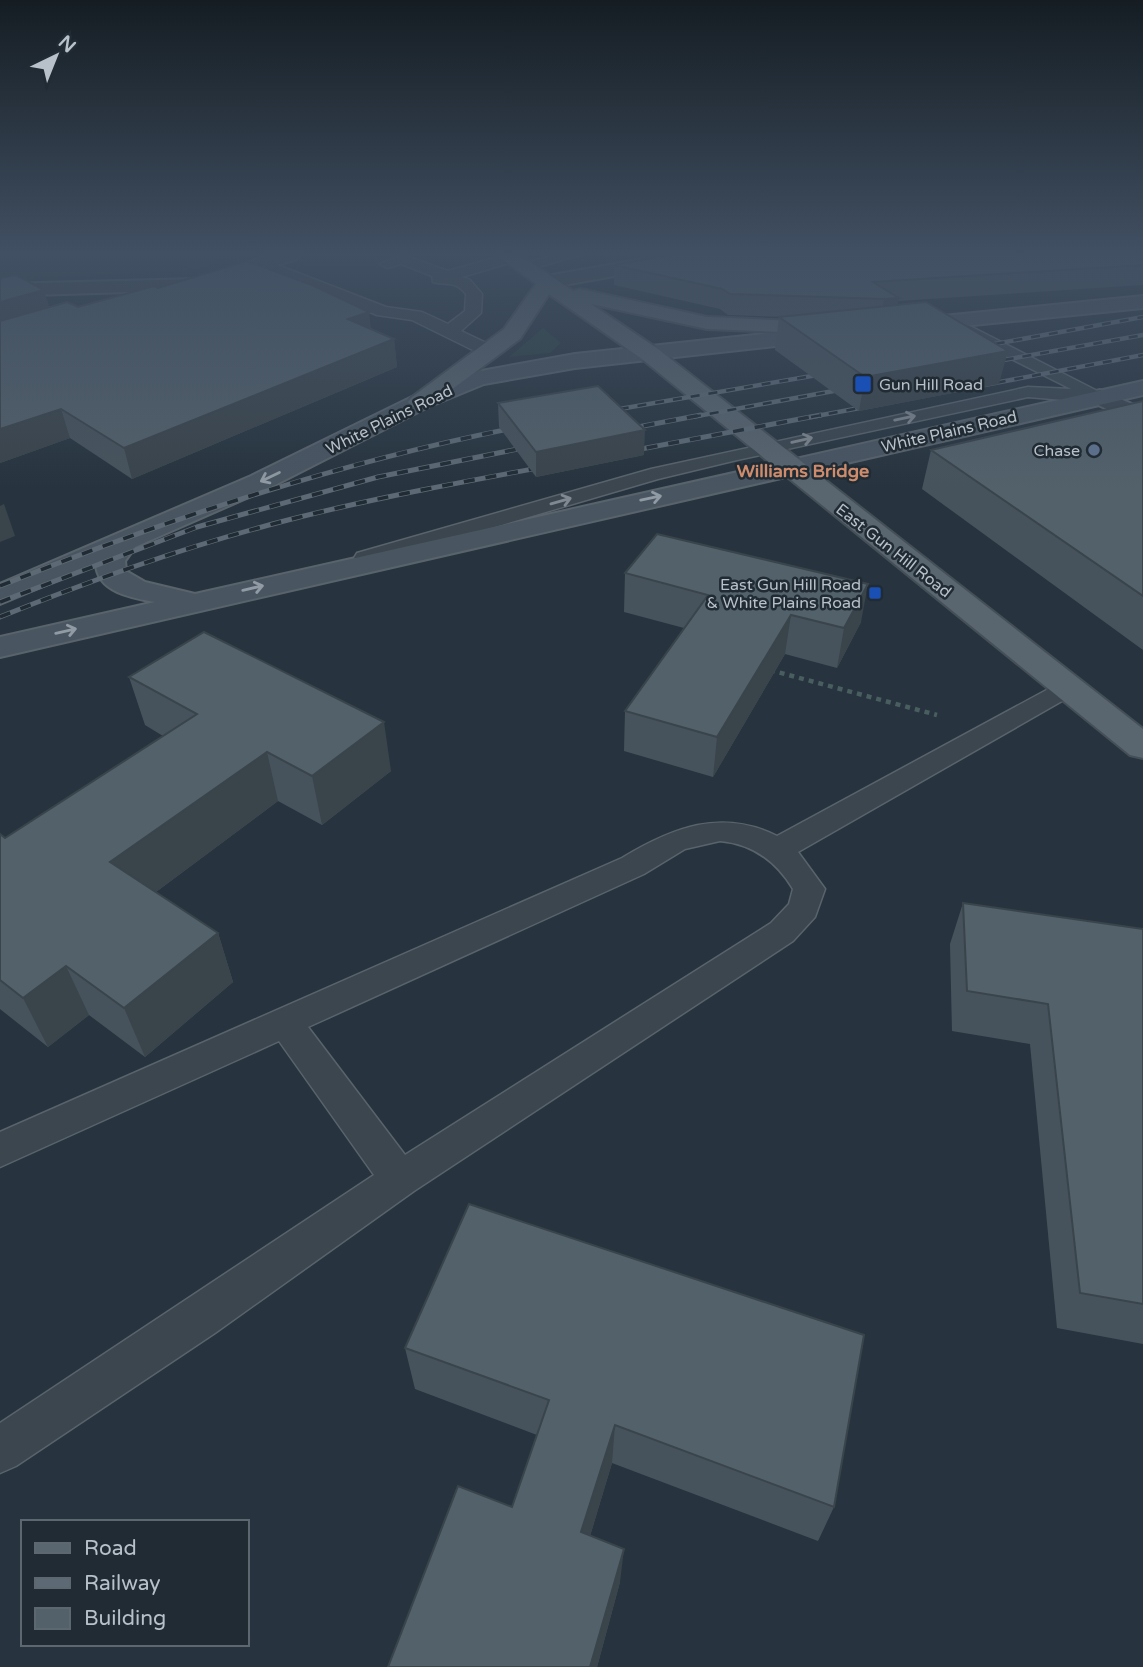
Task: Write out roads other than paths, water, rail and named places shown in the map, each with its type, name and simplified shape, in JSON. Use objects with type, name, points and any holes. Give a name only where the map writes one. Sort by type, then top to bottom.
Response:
[{"type":"main road","points":[[420,402],[491,352],[512,333]]},
{"type":"main road","name":"East Gun Hill Road","points":[[619,333],[650,354],[1143,747]]},
{"type":"main road","name":"White Plains Road","points":[[0,595],[260,482],[420,402],[490,375],[575,361],[830,333]]},
{"type":"main road","name":"White Plains Road","points":[[0,647],[307,575],[790,468],[1102,388],[1136,389]]},
{"type":"main road","points":[[125,541],[110,560],[111,575],[118,581],[147,593],[199,600]]},
{"type":"street","points":[[1102,388],[1143,419]]},
{"type":"lane","points":[[456,333],[491,352]]},
{"type":"lane","points":[[978,333],[1102,388]]},
{"type":"lane","name":"White Plains Road","points":[[307,575],[650,475],[1028,392],[1102,388]]},
{"type":"lane","points":[[779,849],[1067,687]]},
{"type":"lane","points":[[0,1150],[633,866],[679,839],[708,830],[756,837],[779,849],[798,868],[809,889],[804,909],[782,932],[400,1180],[0,1450]]},
{"type":"lane","points":[[284,1021],[400,1180]]},
{"type":"railway","points":[[978,347],[1056,333]]},
{"type":"railway","points":[[987,363],[1143,335]]},
{"type":"railway","points":[[979,386],[1143,355]]},
{"type":"railway","points":[[602,412],[829,373]]},
{"type":"railway","points":[[692,417],[850,388]]},
{"type":"railway","points":[[811,417],[876,405]]},
{"type":"railway","points":[[622,430],[701,415]]},
{"type":"railway","points":[[625,452],[821,415]]},
{"type":"railway","points":[[0,586],[127,537],[256,494],[386,457],[519,427]]},
{"type":"railway","points":[[0,602],[197,527],[378,477],[533,446]]},
{"type":"railway","points":[[0,617],[142,564],[251,530],[385,497],[549,466]]},
{"type":"place","name":"Gun Hill Road","points":[[863,384]]},
{"type":"place","name":"Chase","points":[[1094,450]]},
{"type":"place","name":"East Gun Hill Road & White Plains Road","points":[[875,593]]},
{"type":"district","name":"Williams Bridge","points":[[803,471]]}]
